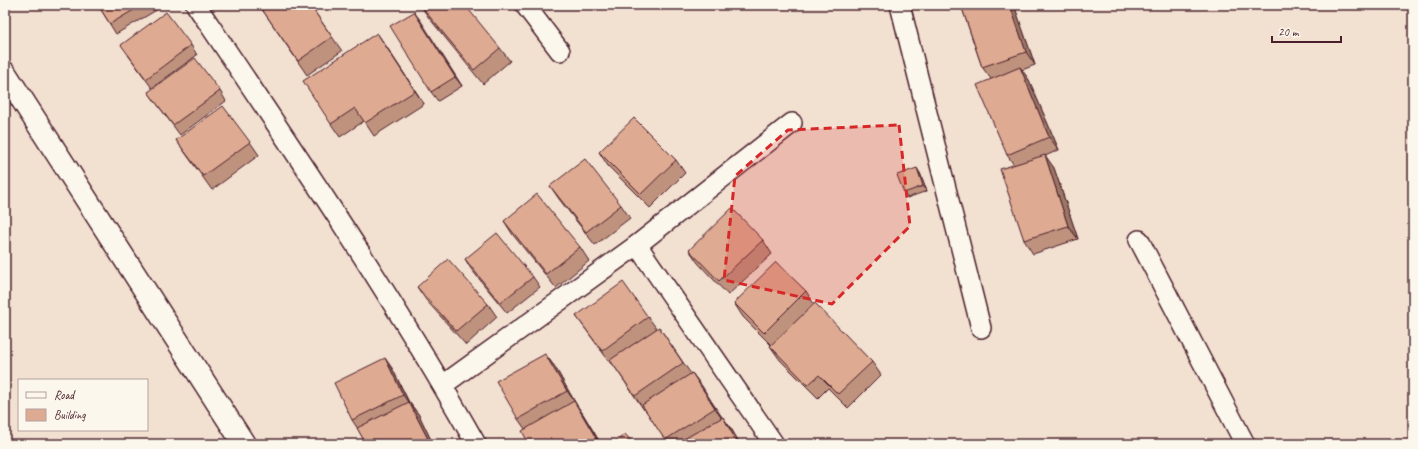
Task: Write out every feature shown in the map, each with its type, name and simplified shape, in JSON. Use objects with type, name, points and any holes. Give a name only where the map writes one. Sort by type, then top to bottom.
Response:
[{"type":"main road","points":[[5,73],[244,444]]},
{"type":"street","points":[[196,5],[328,202],[443,385],[476,444]]},
{"type":"street","points":[[525,5],[560,51]]},
{"type":"street","points":[[900,5],[981,328]]},
{"type":"street","points":[[443,385],[637,245],[792,123]]},
{"type":"street","points":[[1139,240],[1245,444]]},
{"type":"street","points":[[637,245],[774,444]]},
{"type":"highlighted area","points":[[899,125],[910,226],[832,304],[724,280],[735,176],[788,130]]},
{"type":"building","points":[[98,5],[142,5],[110,24]]},
{"type":"building","points":[[259,5],[310,5],[332,37],[298,61]]},
{"type":"building","points":[[420,5],[465,5],[500,48],[474,70]]},
{"type":"building","points":[[961,5],[1010,5],[1026,52],[982,67]]},
{"type":"building","points":[[166,12],[191,45],[146,79],[121,45]]},
{"type":"building","points":[[414,12],[455,77],[431,92],[390,26]]},
{"type":"building","points":[[377,33],[415,91],[365,123],[355,108],[331,124],[303,81]]},
{"type":"building","points":[[195,58],[220,91],[173,125],[148,92]]},
{"type":"building","points":[[1020,67],[1049,137],[1007,155],[977,85]]},
{"type":"building","points":[[223,106],[250,142],[203,176],[176,140]]},
{"type":"building","points":[[634,118],[676,160],[641,194],[599,152]]},
{"type":"building","points":[[1045,155],[1068,226],[1024,240],[1000,169]]},
{"type":"building","points":[[585,159],[621,205],[586,232],[550,186]]},
{"type":"building","points":[[917,168],[923,186],[904,193],[897,175]]},
{"type":"building","points":[[537,194],[580,247],[546,274],[504,221]]},
{"type":"building","points":[[732,208],[763,240],[719,281],[689,250]]},
{"type":"building","points":[[497,233],[533,277],[500,303],[465,259]]},
{"type":"building","points":[[448,259],[488,304],[456,331],[417,287]]},
{"type":"building","points":[[776,262],[806,291],[764,333],[734,303]]},
{"type":"building","points":[[623,282],[648,317],[602,351],[576,316]]},
{"type":"building","points":[[815,303],[872,362],[838,394],[819,375],[808,385],[770,346]]},
{"type":"building","points":[[659,327],[683,363],[635,396],[610,360]]},
{"type":"building","points":[[545,354],[567,391],[518,419],[496,381]]},
{"type":"building","points":[[385,358],[403,395],[352,420],[334,383]]},
{"type":"building","points":[[692,373],[715,408],[665,440],[642,405]]},
{"type":"building","points":[[574,401],[596,438],[586,444],[529,444],[522,431]]},
{"type":"building","points":[[409,402],[429,441],[424,444],[366,444],[357,428]]},
{"type":"building","points":[[723,417],[738,444],[675,444]]},
{"type":"building","points":[[625,434],[634,444],[613,444]]}]
